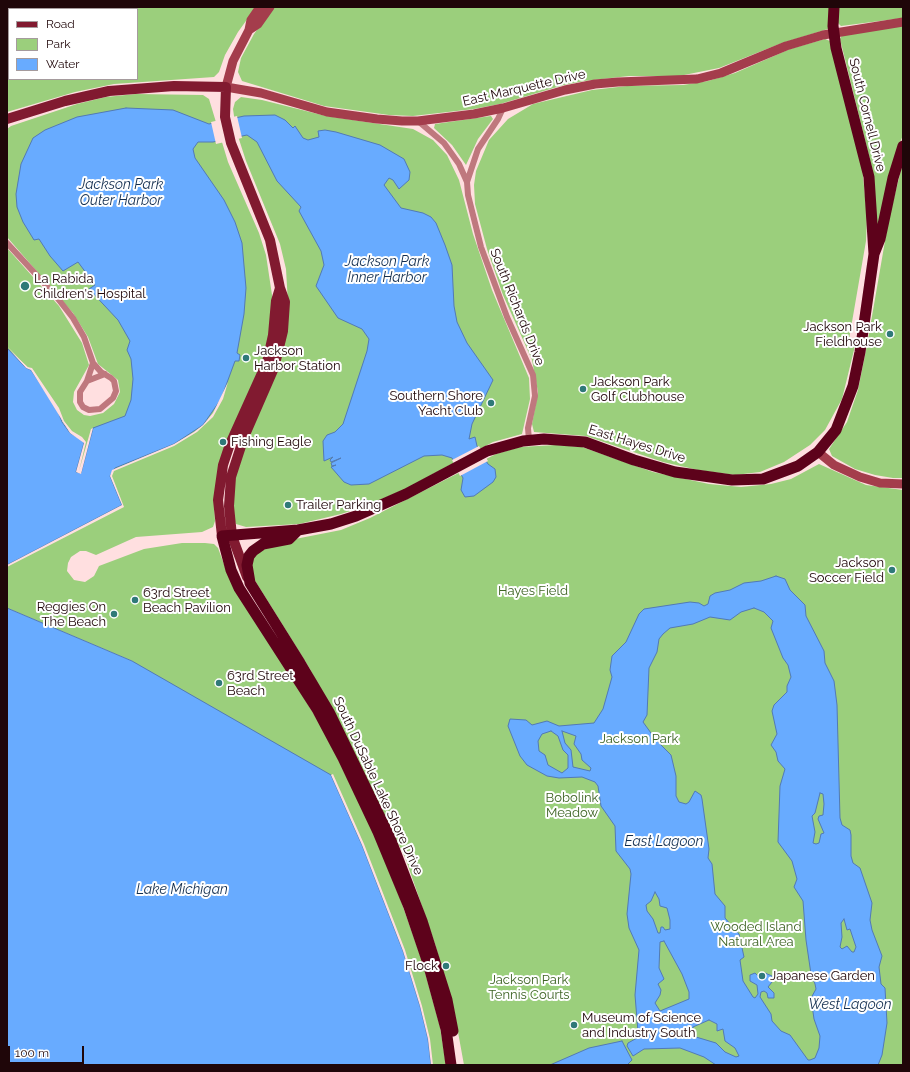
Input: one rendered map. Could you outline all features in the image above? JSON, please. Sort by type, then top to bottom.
[{"type":"highway","name":"South Cornell Drive","points":[[818,452],[836,430],[852,386],[860,352],[874,254],[869,177],[836,48],[834,32],[834,7]]},
{"type":"highway","name":"South Cornell Drive","points":[[874,254],[880,239],[893,178],[903,146]]},
{"type":"highway","name":"East Hayes Drive","points":[[227,536],[298,530],[331,524],[356,516],[406,494],[487,451],[509,443],[528,440],[568,440],[585,442],[634,460],[675,472],[738,481],[763,479],[778,475],[798,466],[818,452]]},
{"type":"highway","points":[[250,583],[247,565],[249,556],[253,551],[263,544],[289,539],[298,530]]},
{"type":"highway","name":"South DuSable Lake Shore Drive","points":[[227,536],[231,570],[239,588],[317,709],[343,758],[378,832],[409,907],[428,963],[446,1029],[451,1065]]},
{"type":"highway","name":"South DuSable Lake Shore Drive","points":[[250,583],[329,712],[390,838],[411,890],[436,963],[451,1020],[459,1065]]},
{"type":"main road","name":"East Marquette Drive","points":[[7,119],[65,101],[109,90],[174,86],[226,87]]},
{"type":"main road","points":[[226,87],[225,117],[231,143],[270,240],[280,288],[276,301],[273,336],[267,362],[230,444],[223,465],[218,500],[227,536]]},
{"type":"main road","name":"South DuSable Lake Shore Drive","points":[[227,536],[250,583]]},
{"type":"street","points":[[226,87],[233,61],[249,30],[251,20],[260,7]]},
{"type":"street","points":[[249,30],[258,24],[270,7]]},
{"type":"street","name":"East Marquette Drive","points":[[226,87],[251,91],[341,114],[377,120],[418,121],[460,116],[503,108],[581,86],[618,82],[686,80],[709,76],[733,68],[786,46],[834,32],[903,22]]},
{"type":"street","name":"South Richards Drive","points":[[467,182],[478,149],[498,120],[503,108]]},
{"type":"street","name":"South Richards Drive","points":[[418,121],[449,150],[467,182],[472,215],[484,254],[507,317],[533,375],[535,396],[528,428],[528,440]]},
{"type":"street","points":[[7,243],[50,289],[73,318],[84,337],[93,363],[114,381],[116,390],[110,402],[100,409],[89,410],[82,406],[80,392],[87,381],[93,363]]},
{"type":"street","points":[[87,381],[105,374]]},
{"type":"street","points":[[818,452],[834,465],[860,477],[880,482],[903,484]]},
{"type":"green space","points":[[7,7],[256,7],[238,32],[225,55],[219,72],[214,77],[114,84],[75,92],[7,112]]},
{"type":"green space","points":[[273,7],[830,7],[828,29],[782,43],[719,68],[679,76],[629,76],[584,81],[564,85],[500,104],[474,109],[413,116],[389,115],[324,106],[242,81],[238,72],[241,58],[254,34]]},
{"type":"green space","points":[[838,7],[903,7],[903,18],[841,26],[838,23]]},
{"type":"green space","points":[[903,26],[903,135],[897,150],[876,238],[873,172],[840,39],[842,35]]},
{"type":"green space","points":[[825,39],[830,41],[862,166],[867,216],[866,241],[848,345],[855,346],[842,399],[825,430],[810,445],[784,462],[760,472],[735,475],[698,470],[663,462],[586,436],[534,432],[532,424],[538,392],[532,360],[503,295],[487,249],[475,204],[474,185],[476,171],[489,140],[508,119],[533,104],[592,90],[627,86],[683,85],[708,81],[735,73],[790,49]]},
{"type":"green space","points":[[136,94],[203,95],[209,99],[228,162],[259,233],[266,255],[272,295],[273,314],[270,339],[214,504],[215,521],[213,527],[202,532],[136,537],[96,555],[86,551],[80,551],[71,557],[68,563],[67,571],[74,580],[85,582],[94,576],[99,566],[144,549],[182,543],[214,544],[218,548],[225,567],[324,731],[372,829],[401,901],[421,958],[440,1027],[446,1065],[431,1065],[428,1039],[420,1006],[403,951],[132,661],[7,608],[7,565],[66,535],[76,472],[70,433],[31,370],[7,348],[7,248],[59,306],[82,343],[89,365],[74,392],[73,402],[77,410],[84,415],[90,416],[103,413],[114,404],[120,392],[118,380],[98,364],[88,337],[73,313],[7,237],[7,129],[11,126],[77,104],[106,97]]},
{"type":"green space","points":[[241,97],[262,100],[326,116],[413,129],[433,140],[447,155],[459,180],[473,234],[492,290],[529,378],[530,399],[522,434],[493,442],[403,490],[363,507],[341,514],[299,524],[246,527],[236,524],[233,516],[234,480],[288,304],[286,269],[280,244],[246,161],[236,130],[233,109],[235,102]]},
{"type":"green space","points":[[491,116],[493,119],[478,139],[466,165],[452,145],[434,128],[435,124]]},
{"type":"green space","points":[[903,162],[903,478],[893,478],[875,475],[855,469],[832,456],[829,449],[847,422],[858,390],[889,218]]},
{"type":"green space","name":"Jackson Park","points":[[556,445],[582,447],[653,472],[709,484],[741,487],[771,484],[791,479],[819,464],[866,485],[903,490],[903,1065],[464,1065],[454,1010],[435,944],[405,857],[310,669],[254,579],[250,559],[254,553],[290,540],[341,530],[370,518],[496,454],[520,447]]},
{"type":"water","points":[[126,108],[173,110],[209,124],[244,116],[275,115],[285,120],[293,128],[295,126],[303,138],[308,140],[319,137],[318,131],[325,130],[336,132],[380,145],[404,159],[410,172],[409,180],[399,189],[393,180],[389,178],[384,185],[401,208],[423,213],[431,217],[436,223],[452,265],[454,306],[457,322],[467,343],[493,380],[472,424],[469,439],[475,437],[477,446],[488,464],[495,469],[496,477],[493,482],[474,496],[465,497],[461,490],[463,478],[452,458],[442,455],[424,456],[369,484],[351,485],[344,482],[331,467],[336,465],[332,466],[331,463],[341,458],[331,462],[330,460],[333,457],[324,461],[323,441],[327,435],[335,432],[343,424],[367,351],[369,339],[362,329],[338,318],[316,286],[324,265],[321,251],[299,211],[301,207],[277,181],[257,142],[247,135],[213,142],[198,142],[193,149],[195,158],[224,200],[235,222],[242,243],[246,288],[244,314],[237,353],[240,355],[239,361],[235,361],[221,399],[203,425],[174,444],[115,468],[110,476],[122,505],[7,565],[7,348],[26,368],[31,370],[57,409],[62,422],[70,433],[81,439],[84,443],[76,472],[81,473],[93,428],[125,416],[131,400],[133,379],[131,359],[127,350],[130,341],[118,320],[89,289],[95,285],[78,262],[63,271],[50,256],[39,239],[34,240],[23,222],[17,207],[16,194],[21,164],[33,138],[45,130],[77,117]]},
{"type":"water","points":[[776,576],[785,579],[790,590],[805,605],[806,616],[824,651],[825,663],[834,681],[837,705],[840,818],[842,825],[850,830],[851,856],[853,863],[860,868],[872,903],[870,920],[872,930],[882,956],[879,967],[881,984],[885,988],[887,1023],[882,1055],[878,1065],[716,1065],[704,1057],[680,1048],[644,1049],[633,1056],[627,1046],[628,1043],[637,1038],[638,1032],[635,995],[639,950],[629,928],[627,914],[631,874],[630,869],[616,851],[615,826],[601,806],[598,786],[595,782],[582,777],[559,778],[547,776],[527,765],[520,756],[508,726],[510,719],[526,720],[532,725],[547,721],[559,726],[594,723],[603,709],[612,677],[610,670],[612,656],[626,642],[639,614],[644,609],[690,602],[699,603],[704,606],[708,604],[710,596],[715,593],[730,590],[744,583],[761,581]],"holes":[[[754,608],[764,612],[773,621],[771,628],[783,658],[788,665],[791,677],[787,686],[787,692],[774,705],[772,711],[777,734],[771,745],[776,752],[778,761],[785,769],[780,786],[778,842],[792,861],[797,879],[794,887],[803,901],[806,940],[811,974],[816,989],[811,998],[814,1019],[820,1036],[819,1048],[815,1058],[810,1060],[808,1060],[790,1035],[781,1031],[772,1021],[771,1014],[760,997],[761,992],[764,991],[767,993],[768,998],[774,998],[774,993],[768,987],[772,982],[772,976],[765,973],[761,979],[755,973],[750,975],[750,981],[757,985],[758,994],[755,998],[743,981],[740,960],[744,957],[739,934],[725,918],[725,906],[715,894],[712,864],[708,858],[709,849],[701,795],[695,791],[689,802],[686,804],[679,802],[676,796],[676,776],[671,755],[656,740],[643,722],[647,715],[649,668],[657,652],[659,639],[663,634],[670,628],[693,624],[710,617],[730,620],[741,612]],[[551,731],[558,736],[563,750],[568,755],[568,768],[562,773],[548,765],[545,755],[539,751],[538,741],[542,734]],[[562,731],[576,736],[574,744],[581,754],[582,760],[591,768],[590,771],[573,767],[571,750],[565,743]],[[820,793],[823,794],[823,815],[819,816],[818,819],[824,833],[821,834],[819,843],[816,844],[813,843],[815,832],[812,816],[815,813]],[[655,892],[659,899],[660,906],[667,908],[670,920],[670,929],[665,930],[661,927],[660,933],[658,933],[653,919],[647,911],[646,905],[651,901]],[[844,919],[847,930],[850,929],[856,947],[854,952],[852,952],[847,946],[842,949],[840,947],[842,937],[841,923]],[[664,941],[682,974],[689,992],[689,999],[660,1011],[655,1003],[661,990],[658,984],[664,979],[659,968],[660,942]],[[709,1020],[717,1024],[717,1031],[723,1029],[725,1041],[735,1048],[739,1056],[736,1057],[725,1052],[716,1043],[696,1037],[692,1034],[693,1027]]]},
{"type":"water","name":"Lake Michigan","points":[[7,608],[132,661],[331,775],[362,845],[403,951],[420,1006],[428,1039],[431,1065],[7,1065]]},
{"type":"water","points":[[622,1041],[632,1060],[627,1065],[550,1065],[589,1048]]},
{"type":"pier","points":[[237,116],[242,138],[216,144],[211,122]]},
{"type":"pier","points":[[7,346],[27,367],[32,368],[59,408],[64,421],[72,431],[82,437],[86,442],[79,471],[91,429],[93,428],[81,474],[76,472],[84,443],[70,433],[31,370],[26,368]]},
{"type":"pier","points":[[228,382],[223,399],[213,417],[197,432],[174,446],[114,471],[112,476],[124,507],[7,567],[7,565],[122,505],[110,476],[112,470],[174,444],[194,432],[203,425],[213,413]]},
{"type":"pier","points":[[479,446],[488,461],[460,476],[452,460]]},
{"type":"pier","points":[[333,774],[364,844],[405,950],[422,1006],[430,1039],[433,1065],[431,1065],[428,1039],[420,1006],[403,951],[362,845],[331,775]]},
{"type":"place","name":"La Rabida Children's Hospital","points":[[25,286]]},
{"type":"place","name":"Jackson Park Fieldhouse","points":[[890,334]]},
{"type":"place","name":"Jackson Harbor Station","points":[[246,358]]},
{"type":"place","name":"Jackson Park Golf Clubhouse","points":[[583,389]]},
{"type":"place","name":"Southern Shore Yacht Club","points":[[491,403]]},
{"type":"place","name":"Fishing Eagle","points":[[223,442]]},
{"type":"place","name":"Trailer Parking","points":[[288,505]]},
{"type":"place","name":"Jackson Soccer Field","points":[[892,570]]},
{"type":"place","name":"63rd Street Beach Pavilion","points":[[135,600]]},
{"type":"place","name":"Reggies On The Beach","points":[[114,614]]},
{"type":"place","name":"63rd Street Beach","points":[[219,683]]},
{"type":"place","name":"Flock","points":[[446,966]]},
{"type":"place","name":"Japanese Garden","points":[[762,976]]},
{"type":"place","name":"Museum of Science and Industry South","points":[[574,1025]]},
{"type":"water label","name":"Jackson Park Outer Harbor","points":[[121,194]]},
{"type":"water label","name":"Jackson Park Inner Harbor","points":[[387,270]]},
{"type":"water label","name":"East Lagoon","points":[[664,842]]},
{"type":"water label","name":"West Lagoon","points":[[850,1005]]},
{"type":"park label","name":"Hayes Field","points":[[533,591]]},
{"type":"park label","name":"Bobolink Meadow","points":[[572,806]]},
{"type":"park label","name":"Wooded Island Natural Area","points":[[756,934]]},
{"type":"park label","name":"Jackson Park Tennis Courts","points":[[529,988]]}]
